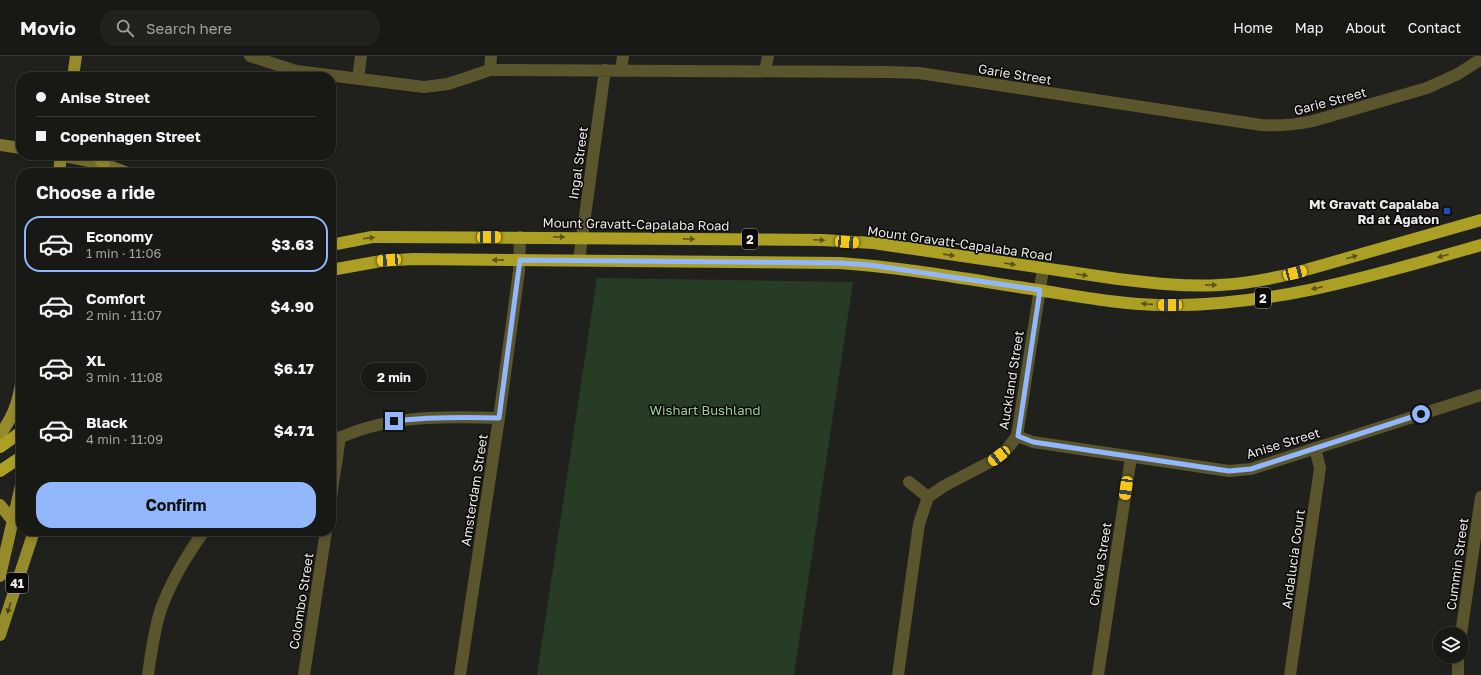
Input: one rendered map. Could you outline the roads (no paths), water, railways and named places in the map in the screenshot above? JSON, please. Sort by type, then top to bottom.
[{"type":"highway","name":"Mount Gravatt-Capalaba Road","points":[[336,244],[372,237],[807,240],[873,243],[1095,277],[1151,283],[1218,285],[1244,283],[1295,273],[1481,220]]},
{"type":"highway","name":"2","points":[[336,269],[362,263],[397,260],[579,260],[840,263],[870,265],[1094,298],[1157,305],[1219,304],[1284,295],[1324,286],[1481,245]]},
{"type":"highway","points":[[0,446],[16,435]]},
{"type":"highway","points":[[0,471],[16,460]]},
{"type":"main road","points":[[74,72],[76,56]]},
{"type":"main road","points":[[0,145],[16,147]]},
{"type":"main road","points":[[100,160],[117,168]]},
{"type":"main road","points":[[0,435],[16,408]]},
{"type":"main road","points":[[0,506],[13,521]]},
{"type":"main road","name":"41","points":[[0,576],[16,508]]},
{"type":"main road","name":"41","points":[[0,635],[32,536]]},
{"type":"street","name":"Garie Street","points":[[250,56],[296,71],[304,72]]},
{"type":"street","points":[[358,79],[361,56]]},
{"type":"street","points":[[490,70],[491,56]]},
{"type":"street","points":[[621,70],[622,56]]},
{"type":"street","points":[[766,71],[768,56]]},
{"type":"street","name":"Garie Street","points":[[336,76],[424,87],[448,84],[490,70],[919,73],[1261,125],[1280,126],[1295,125],[1313,121],[1428,88],[1458,74],[1481,60]]},
{"type":"street","name":"Ingal Street","points":[[579,260],[605,70]]},
{"type":"street","name":"Amsterdam Street","points":[[460,675],[499,418],[520,260],[520,237]]},
{"type":"street","name":"Auckland Street","points":[[928,497],[944,486],[990,462],[1007,449],[1018,436],[1043,269]]},
{"type":"street","name":"Anise Street","points":[[1018,436],[1033,442],[1229,471],[1251,469],[1481,394]]},
{"type":"street","points":[[336,440],[394,421],[451,416],[499,418]]},
{"type":"street","name":"Andalucia Court","points":[[1290,675],[1320,468],[1315,448]]},
{"type":"street","name":"Chelva Street","points":[[1098,675],[1131,457]]},
{"type":"street","points":[[898,675],[919,524],[928,497],[909,482]]},
{"type":"street","name":"Cummin Street","points":[[1462,627],[1481,497]]},
{"type":"street","points":[[148,675],[161,609],[174,578],[200,536]]},
{"type":"street","name":"Colombo Street","points":[[304,675],[325,536]]},
{"type":"street","points":[[1458,663],[1458,675]]},
{"type":"place","name":"Mt Gravatt Capalaba Rd at Agaton","points":[[1447,211]]},
{"type":"park label","name":"Wishart Bushland","points":[[705,410]]}]
